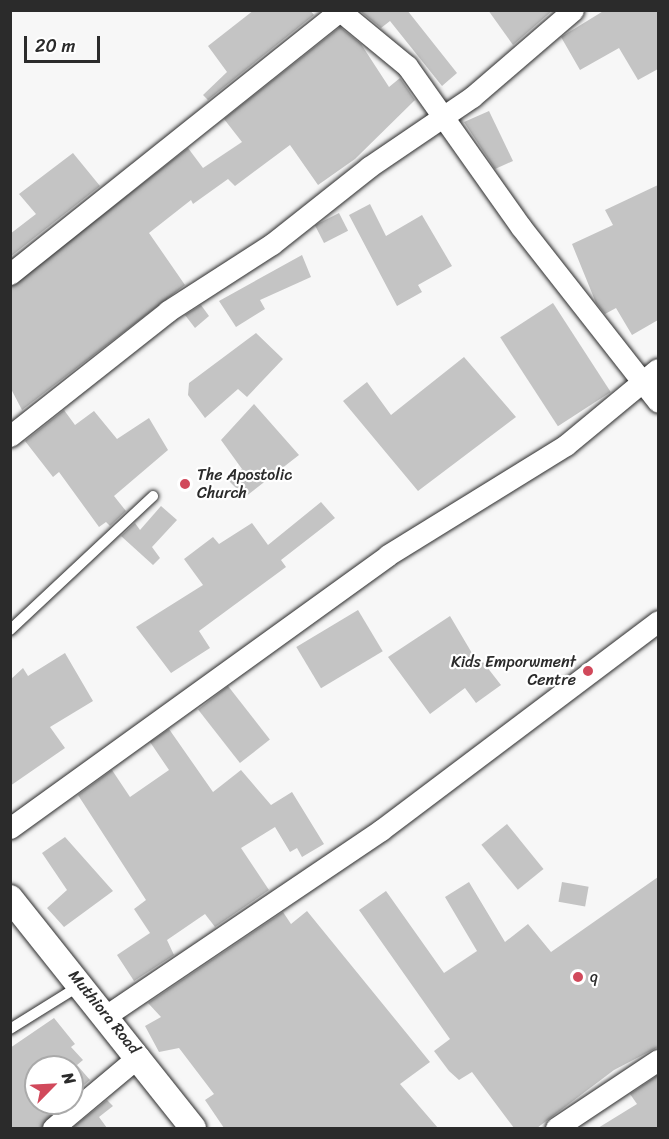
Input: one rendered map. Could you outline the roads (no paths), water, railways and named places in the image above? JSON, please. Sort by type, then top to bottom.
[{"type":"street","points":[[10,436],[168,311],[272,244],[446,115],[573,10]]},
{"type":"street","points":[[10,274],[339,11],[406,66],[446,115],[521,227],[652,377],[658,402]]},
{"type":"street","points":[[10,828],[388,555],[566,445],[652,377]]},
{"type":"street","points":[[107,1015],[381,830],[658,621]]},
{"type":"street","name":"Muthiora Road","points":[[10,898],[107,1015],[193,1128]]},
{"type":"street","points":[[53,1128],[139,1056]]},
{"type":"street","points":[[556,1128],[658,1060]]},
{"type":"lane","points":[[10,630],[153,496]]},
{"type":"lane","points":[[10,1029],[82,984]]},
{"type":"place","name":"The Apostolic Church","points":[[185,484]]},
{"type":"place","name":"Kids Emporwment Centre","points":[[588,671]]},
{"type":"place","name":"q","points":[[578,977]]}]
